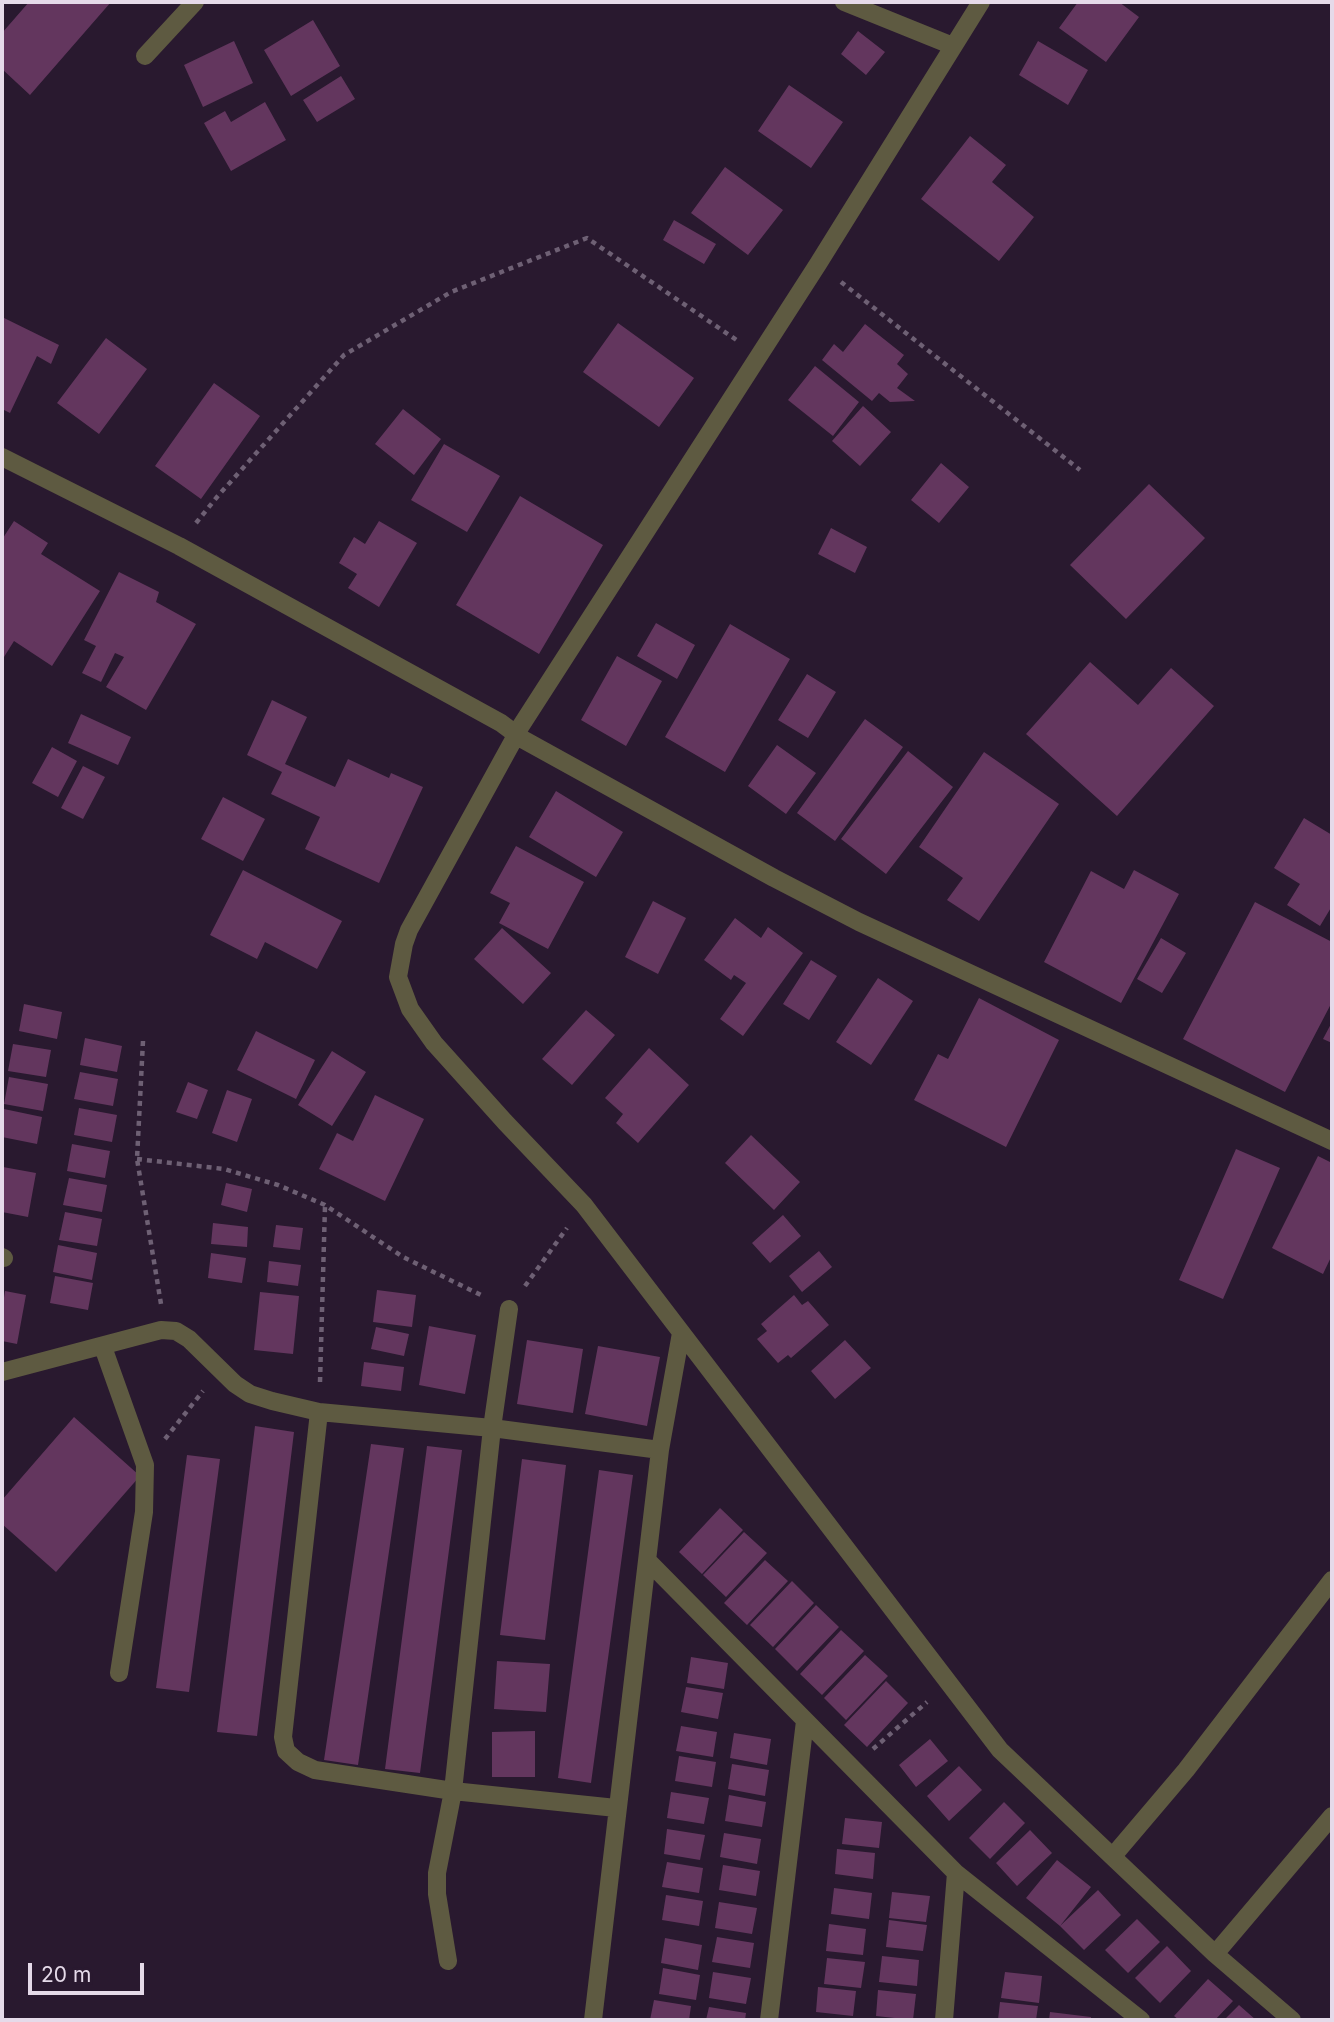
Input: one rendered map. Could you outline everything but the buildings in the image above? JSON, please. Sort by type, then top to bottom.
[{"type":"street","points":[[145,57],[195,2]]},
{"type":"street","points":[[844,2],[953,46]]},
{"type":"street","points":[[981,2],[818,264],[515,735],[409,930],[400,959],[398,977],[410,1009],[434,1043],[584,1205],[1000,1750],[1216,1954],[1292,2020]]},
{"type":"street","points":[[2,457],[179,546],[501,723],[515,735],[859,922],[1332,1141]]},
{"type":"street","points":[[448,1961],[440,1924],[437,1884],[453,1791],[492,1428],[509,1309]]},
{"type":"street","points":[[2,1372],[161,1330],[182,1333],[219,1370],[250,1394],[272,1401],[319,1412],[492,1428],[660,1450]]},
{"type":"street","points":[[593,2020],[660,1450],[681,1333]]},
{"type":"street","points":[[103,1347],[145,1465],[144,1512],[119,1673]]},
{"type":"street","points":[[319,1412],[283,1737],[286,1751],[298,1762],[315,1770],[453,1791],[616,1808]]},
{"type":"street","points":[[648,1561],[956,1873],[1124,2013],[1140,2020]]},
{"type":"street","points":[[1113,1856],[1186,1770],[1332,1580]]},
{"type":"street","points":[[769,2020],[804,1721]]},
{"type":"street","points":[[1216,1954],[1332,1816]]},
{"type":"street","points":[[944,2020],[956,1873]]},
{"type":"path","points":[[179,546],[217,497],[344,355],[451,292],[587,238],[759,355]]},
{"type":"path","points":[[818,264],[1080,470]]},
{"type":"path","points":[[144,1041],[137,1159],[153,1264],[161,1296],[161,1330]]},
{"type":"path","points":[[137,1159],[224,1169],[278,1185],[325,1205],[403,1257],[509,1309],[584,1205]]},
{"type":"path","points":[[319,1412],[325,1205]]},
{"type":"path","points":[[145,1465],[219,1370]]},
{"type":"path","points":[[851,1768],[948,1683]]}]
